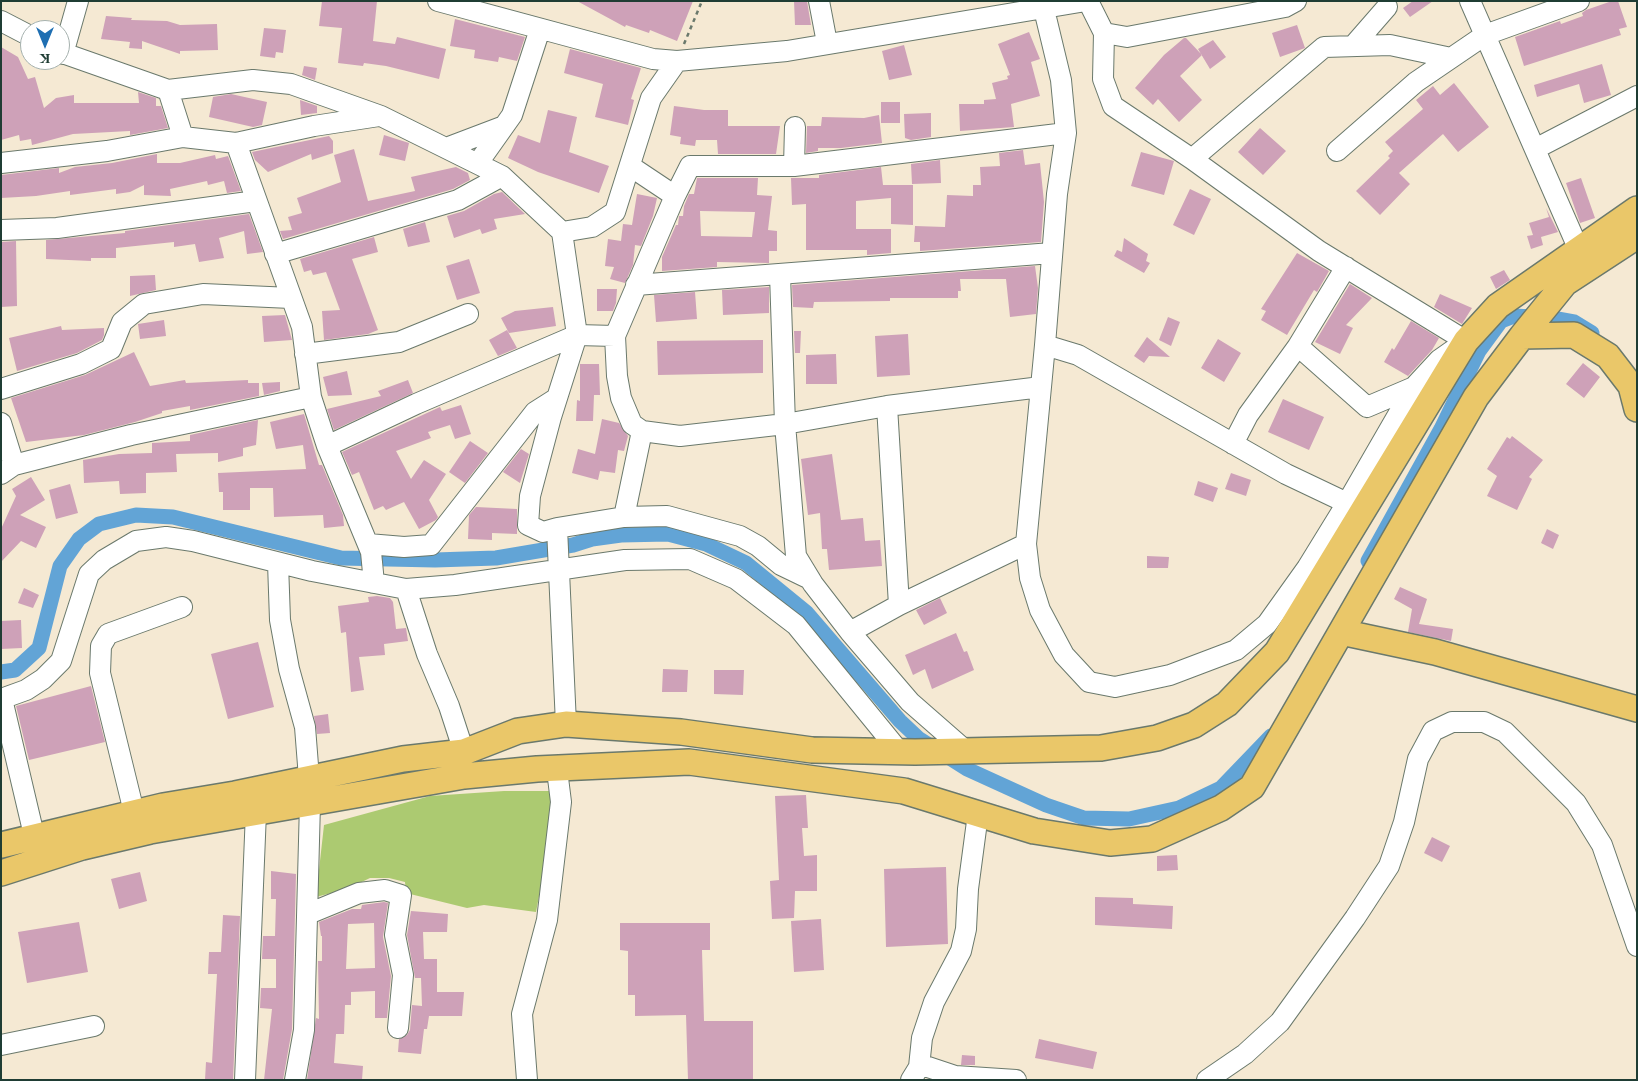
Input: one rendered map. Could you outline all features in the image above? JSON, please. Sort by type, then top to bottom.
[{"type":"main road","points":[[1,845],[134,812],[403,760],[464,752],[518,731],[566,724],[681,732],[812,750],[928,752],[1101,748],[1157,738],[1194,725],[1226,704],[1277,652],[1466,341],[1498,306],[1637,209]]},
{"type":"main road","points":[[1,873],[82,847],[150,831],[464,776],[689,762],[904,791],[1034,831],[1110,842],[1152,839],[1221,808],[1252,787],[1476,398],[1565,283],[1637,236]]},
{"type":"main road","points":[[1534,321],[1574,335],[1608,356],[1631,386],[1637,409]]},
{"type":"main road","points":[[1341,632],[1435,652],[1637,709]]},
{"type":"main road","points":[[607,727],[613,766]]},
{"type":"street","points":[[70,27],[78,1]]},
{"type":"street","points":[[438,1],[508,10],[540,29],[653,59],[677,61],[787,51],[1043,5],[1087,1],[1104,33],[1103,79],[1113,106],[1319,251],[1466,341],[1439,360],[1414,386],[1347,503],[1307,568],[1267,624],[1240,646],[1170,675],[1115,687],[1089,682],[1064,655],[1040,610],[1030,578],[1026,544],[1042,387],[1057,194],[1066,133],[1061,80],[1043,5]]},
{"type":"street","points":[[819,1],[827,43]]},
{"type":"street","points":[[1104,33],[1126,37],[1285,7],[1296,1]]},
{"type":"street","points":[[1470,1],[1579,250]]},
{"type":"street","points":[[1337,151],[1416,82],[1485,35],[1579,1]]},
{"type":"street","points":[[1353,46],[1387,7]]},
{"type":"street","points":[[1,21],[20,31]]},
{"type":"street","points":[[478,163],[512,115],[540,29]]},
{"type":"street","points":[[1192,160],[1324,47],[1390,46],[1451,58]]},
{"type":"street","points":[[70,56],[168,90],[253,80],[291,84],[381,116],[502,176],[562,232],[577,335],[557,398],[530,496],[528,525],[543,532],[557,546],[625,560],[690,560],[736,579],[796,625],[898,750]]},
{"type":"street","points":[[562,232],[592,228],[615,212],[651,98],[677,61]]},
{"type":"street","points":[[168,90],[183,137]]},
{"type":"street","points":[[1535,148],[1637,96]]},
{"type":"street","points":[[1,163],[107,151],[183,137],[236,143],[314,126],[381,116]]},
{"type":"street","points":[[446,148],[504,126]]},
{"type":"street","points":[[794,166],[795,127]]},
{"type":"street","points":[[1042,387],[887,406],[785,424],[680,436],[642,431],[632,424],[621,398],[616,376],[615,336],[675,196],[690,166],[794,166],[1066,133]]},
{"type":"street","points":[[236,143],[302,327],[311,396],[327,446],[371,562],[406,589],[427,654],[449,706],[464,752]]},
{"type":"street","points":[[630,166],[675,196]]},
{"type":"street","points":[[275,254],[458,200],[502,176]]},
{"type":"street","points":[[1,230],[57,228],[256,201]]},
{"type":"street","points":[[636,285],[1052,252]]},
{"type":"street","points":[[1233,444],[1248,415],[1298,346],[1346,267]]},
{"type":"street","points":[[780,274],[785,424],[796,556],[810,580],[850,632],[910,702],[962,750]]},
{"type":"street","points":[[1,389],[81,364],[112,350],[122,322],[144,304],[203,294],[291,298]]},
{"type":"street","points":[[305,354],[399,342],[468,314]]},
{"type":"street","points":[[327,446],[416,404],[577,335],[615,336]]},
{"type":"street","points":[[1045,345],[1078,355],[1286,474],[1347,503]]},
{"type":"street","points":[[1298,346],[1367,407],[1414,386]]},
{"type":"street","points":[[1,423],[8,470],[131,435],[311,396]]},
{"type":"street","points":[[34,836],[2,699],[26,690],[43,679],[61,661],[89,574],[104,560],[136,541],[166,537],[194,541],[278,563],[371,562],[404,547],[431,545],[535,412],[557,398]]},
{"type":"street","points":[[887,406],[899,605]]},
{"type":"street","points":[[624,517],[642,431]]},
{"type":"street","points":[[406,589],[456,585],[557,546],[624,517],[667,516],[740,536],[758,546],[781,565],[810,580]]},
{"type":"street","points":[[850,632],[899,605],[1026,544]]},
{"type":"street","points":[[557,546],[566,724]]},
{"type":"street","points":[[278,563],[280,620],[289,669],[305,727],[309,778]]},
{"type":"street","points":[[134,812],[100,674],[101,646],[108,634],[182,607]]},
{"type":"street","points":[[1207,1080],[1245,1054],[1280,1022],[1355,918],[1389,866],[1404,822],[1418,759],[1433,731],[1452,722],[1484,722],[1505,732],[1576,803],[1602,845],[1637,946]]},
{"type":"street","points":[[527,1080],[522,1014],[547,920],[561,802],[557,770]]},
{"type":"street","points":[[295,1080],[304,1030],[310,803]]},
{"type":"street","points":[[245,1080],[256,812]]},
{"type":"street","points":[[915,1073],[922,1038],[934,1002],[961,951],[966,929],[968,889],[978,814]]},
{"type":"street","points":[[308,914],[359,893],[385,890],[401,895],[395,935],[403,975],[398,1028]]},
{"type":"street","points":[[1,1045],[94,1026]]},
{"type":"street","points":[[915,1073],[928,1067],[955,1076],[1016,1080]]},
{"type":"path","points":[[677,61],[702,1]]},
{"type":"green space","points":[[504,791],[553,791],[552,828],[536,912],[484,905],[467,908],[406,893],[405,882],[389,878],[370,878],[347,889],[316,897],[324,825],[430,796]]},
{"type":"building","points":[[322,1],[377,1],[373,41],[395,44],[397,37],[446,49],[439,79],[386,66],[364,63],[363,66],[338,63],[342,28],[319,26]]},
{"type":"building","points":[[577,1],[693,1],[677,41],[650,30],[649,33],[626,25],[625,27]]},
{"type":"building","points":[[794,1],[807,1],[811,25],[795,25]]},
{"type":"building","points":[[1413,1],[1433,1],[1410,17],[1403,8]]},
{"type":"building","points":[[1612,1],[1618,1],[1627,27],[1619,29],[1621,35],[1524,66],[1515,37],[1560,21],[1561,24],[1583,16],[1582,13],[1586,10]]},
{"type":"building","points":[[106,16],[132,18],[131,20],[167,21],[180,25],[217,24],[218,50],[180,51],[180,54],[142,41],[142,49],[129,48],[130,42],[101,39]]},
{"type":"building","points":[[455,19],[525,37],[517,61],[499,57],[498,62],[474,58],[475,50],[450,46]]},
{"type":"building","points":[[1297,25],[1305,48],[1280,57],[1272,33]]},
{"type":"building","points":[[264,28],[286,30],[283,53],[276,52],[275,58],[260,56]]},
{"type":"building","points":[[1029,32],[1040,59],[1031,62],[1040,96],[1011,104],[1014,127],[960,131],[959,104],[984,104],[984,100],[996,99],[992,83],[1008,79],[1007,76],[1010,75],[998,44]]},
{"type":"building","points":[[1184,38],[1202,55],[1180,76],[1202,100],[1179,122],[1158,99],[1153,105],[1135,88],[1164,55]]},
{"type":"building","points":[[1213,40],[1226,57],[1210,69],[1198,49]]},
{"type":"building","points":[[904,45],[912,75],[889,80],[882,51]]},
{"type":"building","points":[[1,47],[18,57],[20,70],[24,70],[28,79],[35,77],[44,108],[56,98],[74,95],[74,103],[139,103],[138,92],[156,98],[156,106],[161,106],[168,128],[130,135],[130,131],[73,134],[32,145],[31,139],[20,141],[19,135],[1,140]]},
{"type":"building","points":[[570,49],[641,68],[631,99],[634,100],[628,125],[595,117],[603,84],[564,73]]},
{"type":"building","points":[[1602,64],[1611,95],[1584,103],[1579,84],[1537,97],[1534,85]]},
{"type":"building","points":[[304,66],[317,68],[315,80],[302,75]]},
{"type":"building","points":[[1454,83],[1489,127],[1458,152],[1443,134],[1399,173],[1410,184],[1380,215],[1356,191],[1390,158],[1388,156],[1393,151],[1385,142],[1423,109],[1416,100],[1433,86],[1440,95]]},
{"type":"building","points":[[231,94],[267,102],[262,125],[253,127],[209,117],[213,97]]},
{"type":"building","points":[[300,100],[317,106],[317,113],[301,115]]},
{"type":"building","points":[[881,102],[900,102],[900,123],[881,123]]},
{"type":"building","points":[[674,106],[704,110],[728,110],[728,126],[780,126],[776,154],[718,154],[717,140],[696,140],[695,146],[680,144],[681,137],[670,135]]},
{"type":"building","points":[[548,110],[577,117],[569,152],[609,166],[599,193],[538,172],[508,158],[518,135],[540,143]]},
{"type":"building","points":[[931,113],[931,137],[911,140],[905,138],[904,114]]},
{"type":"building","points":[[879,115],[882,143],[841,148],[818,148],[818,151],[806,153],[807,126],[821,126],[822,117],[864,118]]},
{"type":"building","points":[[1260,128],[1286,151],[1263,175],[1238,152]]},
{"type":"building","points":[[384,135],[409,143],[405,161],[379,155]]},
{"type":"building","points":[[329,136],[333,141],[333,153],[312,160],[311,154],[268,172],[255,160],[252,152]]},
{"type":"building","points":[[354,149],[368,201],[415,191],[411,177],[456,167],[468,173],[470,180],[453,189],[283,239],[280,231],[292,230],[288,217],[302,213],[297,198],[341,182],[334,155]]},
{"type":"building","points":[[1023,150],[1025,165],[1040,163],[1044,202],[1041,242],[920,251],[920,242],[914,242],[915,226],[945,227],[947,195],[973,196],[973,185],[981,185],[980,167],[1000,166],[999,153]]},
{"type":"building","points":[[1141,152],[1174,161],[1164,195],[1131,186]]},
{"type":"building","points":[[157,154],[157,163],[180,163],[215,155],[216,159],[228,156],[241,191],[227,193],[224,181],[208,185],[207,181],[170,189],[171,196],[144,195],[144,185],[130,192],[116,194],[116,189],[70,195],[70,191],[36,196],[1,198],[1,175],[59,168],[59,173],[75,167],[112,163]]},
{"type":"building","points":[[940,160],[941,183],[912,184],[911,164]]},
{"type":"building","points":[[881,167],[883,185],[913,185],[913,225],[891,224],[891,198],[856,201],[856,229],[891,229],[891,253],[867,255],[867,250],[806,250],[806,204],[792,205],[791,178],[819,178],[819,175]]},
{"type":"building","points":[[697,178],[758,178],[757,195],[772,196],[768,230],[777,231],[777,251],[769,251],[769,263],[717,262],[717,267],[662,271],[662,257],[676,225],[678,225],[679,216],[683,216],[684,206],[689,194],[694,194]],"holes":[[[700,211],[755,212],[752,237],[701,236]]]},
{"type":"building","points":[[1581,178],[1595,218],[1580,223],[1566,183]]},
{"type":"building","points":[[1190,189],[1211,199],[1194,235],[1173,225]]},
{"type":"building","points":[[502,192],[525,214],[494,219],[497,229],[482,234],[480,229],[454,238],[447,216],[464,211],[494,194]]},
{"type":"building","points":[[637,194],[657,198],[653,216],[641,246],[635,245],[633,265],[625,283],[610,279],[614,267],[605,266],[608,239],[621,241],[623,224],[632,225]]},
{"type":"building","points":[[1546,208],[1558,232],[1541,237],[1543,245],[1531,249],[1527,236],[1533,235],[1529,223],[1549,217]]},
{"type":"building","points":[[249,214],[263,252],[247,254],[244,231],[219,238],[224,258],[199,262],[195,244],[174,247],[174,242],[116,248],[116,258],[91,258],[91,261],[46,259],[46,240],[125,233],[125,231]]},
{"type":"building","points":[[425,222],[430,242],[408,247],[403,229]]},
{"type":"building","points":[[374,237],[378,252],[352,259],[378,330],[368,334],[324,340],[322,311],[340,310],[326,272],[313,275],[311,270],[304,272],[300,259]]},
{"type":"building","points":[[1124,238],[1148,254],[1146,261],[1150,263],[1144,273],[1114,256],[1117,250],[1122,252]]},
{"type":"building","points":[[16,241],[17,306],[1,307],[1,242]]},
{"type":"building","points":[[1297,253],[1329,271],[1317,292],[1314,290],[1287,335],[1261,320],[1266,311],[1261,309]]},
{"type":"building","points":[[469,259],[480,293],[457,300],[446,266]]},
{"type":"building","points":[[1035,266],[1038,288],[1036,314],[1010,317],[1006,279],[960,279],[961,291],[958,291],[958,298],[890,298],[890,301],[814,302],[813,308],[793,307],[792,285]]},
{"type":"building","points":[[1504,270],[1510,280],[1496,289],[1490,277]]},
{"type":"building","points":[[155,275],[156,290],[130,296],[130,276]]},
{"type":"building","points":[[1350,284],[1372,298],[1346,325],[1353,328],[1340,354],[1315,342]]},
{"type":"building","points":[[769,287],[769,313],[723,315],[722,290]]},
{"type":"building","points":[[597,289],[617,289],[616,303],[613,311],[597,311]]},
{"type":"building","points":[[695,292],[697,319],[656,322],[654,295]]},
{"type":"building","points":[[1440,294],[1472,308],[1462,324],[1434,307]]},
{"type":"building","points":[[553,307],[556,326],[509,333],[501,318],[515,311]]},
{"type":"building","points":[[285,315],[292,340],[264,342],[262,316]]},
{"type":"building","points":[[1168,317],[1180,322],[1171,346],[1159,340]]},
{"type":"building","points":[[164,320],[166,336],[140,339],[138,324]]},
{"type":"building","points":[[1411,321],[1439,338],[1432,350],[1408,376],[1384,362],[1392,348],[1394,350]]},
{"type":"building","points":[[61,326],[62,330],[104,328],[104,335],[102,340],[77,353],[17,371],[9,338]]},
{"type":"building","points":[[507,330],[517,348],[498,356],[489,340]]},
{"type":"building","points":[[794,331],[801,331],[800,353],[795,353]]},
{"type":"building","points":[[908,334],[910,375],[877,377],[875,336]]},
{"type":"building","points":[[1147,337],[1170,357],[1149,356],[1144,363],[1134,356]]},
{"type":"building","points":[[1218,339],[1241,353],[1224,382],[1201,368]]},
{"type":"building","points":[[763,340],[763,373],[658,375],[657,341]]},
{"type":"building","points":[[134,352],[150,386],[185,380],[186,383],[248,380],[248,383],[259,383],[259,396],[190,410],[190,406],[162,411],[162,413],[135,422],[84,435],[26,442],[11,398],[85,375]]},
{"type":"building","points":[[836,354],[837,384],[806,384],[806,355]]},
{"type":"building","points":[[1583,363],[1600,377],[1584,398],[1566,384]]},
{"type":"building","points":[[580,364],[599,364],[600,395],[594,395],[593,421],[576,421],[577,400],[580,401]]},
{"type":"building","points":[[347,371],[352,395],[328,396],[323,377]]},
{"type":"building","points":[[408,380],[413,393],[334,430],[327,409],[381,396],[378,391]]},
{"type":"building","points":[[280,382],[280,391],[264,395],[262,383]]},
{"type":"building","points":[[1283,399],[1324,417],[1309,450],[1268,432]]},
{"type":"building","points":[[461,405],[471,434],[455,439],[450,425],[428,432],[431,438],[396,451],[411,479],[424,460],[446,474],[429,500],[438,517],[436,520],[419,529],[404,502],[386,510],[383,506],[374,510],[359,472],[352,475],[342,452],[440,407],[442,411]]},
{"type":"building","points":[[304,414],[319,465],[322,465],[343,515],[344,526],[324,528],[323,515],[274,517],[273,488],[250,488],[250,510],[223,510],[223,492],[219,492],[218,473],[306,469],[303,445],[276,449],[270,422]]},
{"type":"building","points":[[602,419],[619,423],[628,436],[624,451],[618,450],[615,473],[600,471],[598,480],[572,473],[578,449],[595,454]]},
{"type":"building","points":[[258,420],[256,445],[243,448],[243,456],[218,462],[218,453],[176,454],[177,472],[146,473],[146,493],[120,494],[119,481],[84,483],[83,460],[119,454],[152,453],[152,443],[190,441],[190,435]]},
{"type":"building","points":[[1512,436],[1543,460],[1529,477],[1532,479],[1517,510],[1487,496],[1497,476],[1487,469],[1507,437],[1510,439]]},
{"type":"building","points":[[470,441],[488,453],[465,483],[449,472]]},
{"type":"building","points":[[521,449],[529,454],[520,483],[503,472]]},
{"type":"building","points":[[832,454],[841,520],[863,518],[865,541],[880,540],[882,566],[829,570],[827,549],[822,549],[820,513],[808,515],[801,459]]},
{"type":"building","points":[[1231,473],[1251,480],[1246,496],[1225,489]]},
{"type":"building","points":[[31,477],[45,500],[20,515],[46,527],[36,548],[21,541],[1,562],[1,529],[16,496],[12,489]]},
{"type":"building","points":[[1198,481],[1218,488],[1213,502],[1194,495]]},
{"type":"building","points":[[70,484],[78,513],[56,519],[49,490]]},
{"type":"building","points":[[476,507],[517,509],[517,534],[492,533],[492,540],[468,539],[469,515]]},
{"type":"building","points":[[1547,529],[1559,535],[1553,549],[1541,543]]},
{"type":"building","points":[[1147,556],[1169,557],[1168,568],[1147,568]]},
{"type":"building","points":[[1400,587],[1427,599],[1419,624],[1453,629],[1451,641],[1408,632],[1412,609],[1394,599]]},
{"type":"building","points":[[24,588],[39,595],[33,608],[18,603]]},
{"type":"building","points":[[368,597],[390,598],[393,602],[396,629],[406,628],[408,641],[384,644],[385,655],[359,657],[364,690],[351,692],[346,632],[341,633],[338,606],[369,602]]},
{"type":"building","points":[[940,598],[947,613],[924,625],[916,610]]},
{"type":"building","points":[[21,620],[22,648],[1,649],[1,621]]},
{"type":"building","points":[[956,633],[964,652],[967,651],[974,670],[932,689],[925,669],[913,675],[905,655]]},
{"type":"building","points":[[258,642],[274,707],[228,719],[211,654]]},
{"type":"building","points":[[663,669],[688,670],[687,692],[662,692]]},
{"type":"building","points":[[714,670],[744,670],[743,695],[714,694]]},
{"type":"building","points":[[91,686],[105,742],[29,760],[16,706]]},
{"type":"building","points":[[328,714],[330,733],[317,734],[314,716]]},
{"type":"building","points":[[806,795],[808,828],[802,828],[804,856],[817,855],[817,891],[795,891],[794,918],[772,919],[770,881],[779,880],[775,796]]},
{"type":"building","points":[[1432,837],[1450,846],[1442,862],[1424,853]]},
{"type":"building","points":[[1177,855],[1178,870],[1157,871],[1157,856]]},
{"type":"building","points":[[946,867],[948,944],[886,947],[884,869]]},
{"type":"building","points":[[271,871],[296,874],[292,1029],[283,1080],[264,1080],[272,1009],[260,1008],[261,988],[276,988],[276,959],[262,959],[263,936],[275,936],[276,899],[271,899]]},
{"type":"building","points":[[140,872],[147,901],[119,909],[111,879]]},
{"type":"building","points":[[1095,897],[1133,898],[1133,904],[1173,906],[1172,929],[1095,925]]},
{"type":"building","points":[[388,903],[383,937],[391,976],[387,1018],[375,1018],[375,991],[351,992],[351,1005],[345,1005],[344,1034],[336,1034],[334,1063],[363,1066],[362,1080],[307,1080],[316,1018],[319,1019],[318,961],[322,961],[322,936],[319,922],[352,909],[361,909],[362,905]],"holes":[[[374,923],[375,968],[346,969],[348,924]]]},
{"type":"building","points":[[411,911],[448,914],[447,932],[423,932],[424,959],[437,959],[437,992],[464,992],[462,1016],[429,1016],[427,1029],[424,1029],[421,1054],[398,1052],[399,1039],[407,1035],[410,1030],[412,1005],[422,1006],[421,978],[415,978],[407,935]]},
{"type":"building","points":[[223,915],[240,916],[233,1080],[205,1080],[206,1062],[212,1063],[217,974],[208,974],[209,952],[221,952]]},
{"type":"building","points":[[821,919],[824,970],[794,972],[791,921]]},
{"type":"building","points":[[79,922],[88,972],[27,983],[18,932]]},
{"type":"building","points":[[620,923],[710,923],[710,950],[702,950],[704,1021],[753,1021],[753,1080],[688,1080],[686,1015],[635,1016],[635,995],[628,995],[628,951],[620,950]]},
{"type":"building","points":[[1039,1039],[1097,1052],[1093,1069],[1035,1058]]},
{"type":"building","points":[[962,1055],[975,1056],[975,1065],[961,1065]]},
{"type":"waterway","points":[[1368,561],[1441,429],[1479,351],[1501,321],[1514,316],[1552,318],[1574,322],[1592,333]]},
{"type":"waterway","points":[[1,672],[15,670],[39,648],[60,566],[79,539],[99,524],[136,515],[173,517],[341,558],[435,560],[496,558],[573,545],[592,539],[621,535],[668,534],[706,544],[746,563],[806,612],[900,721],[918,738],[967,769],[1046,805],[1084,818],[1129,819],[1179,808],[1221,788],[1271,736]]}]
